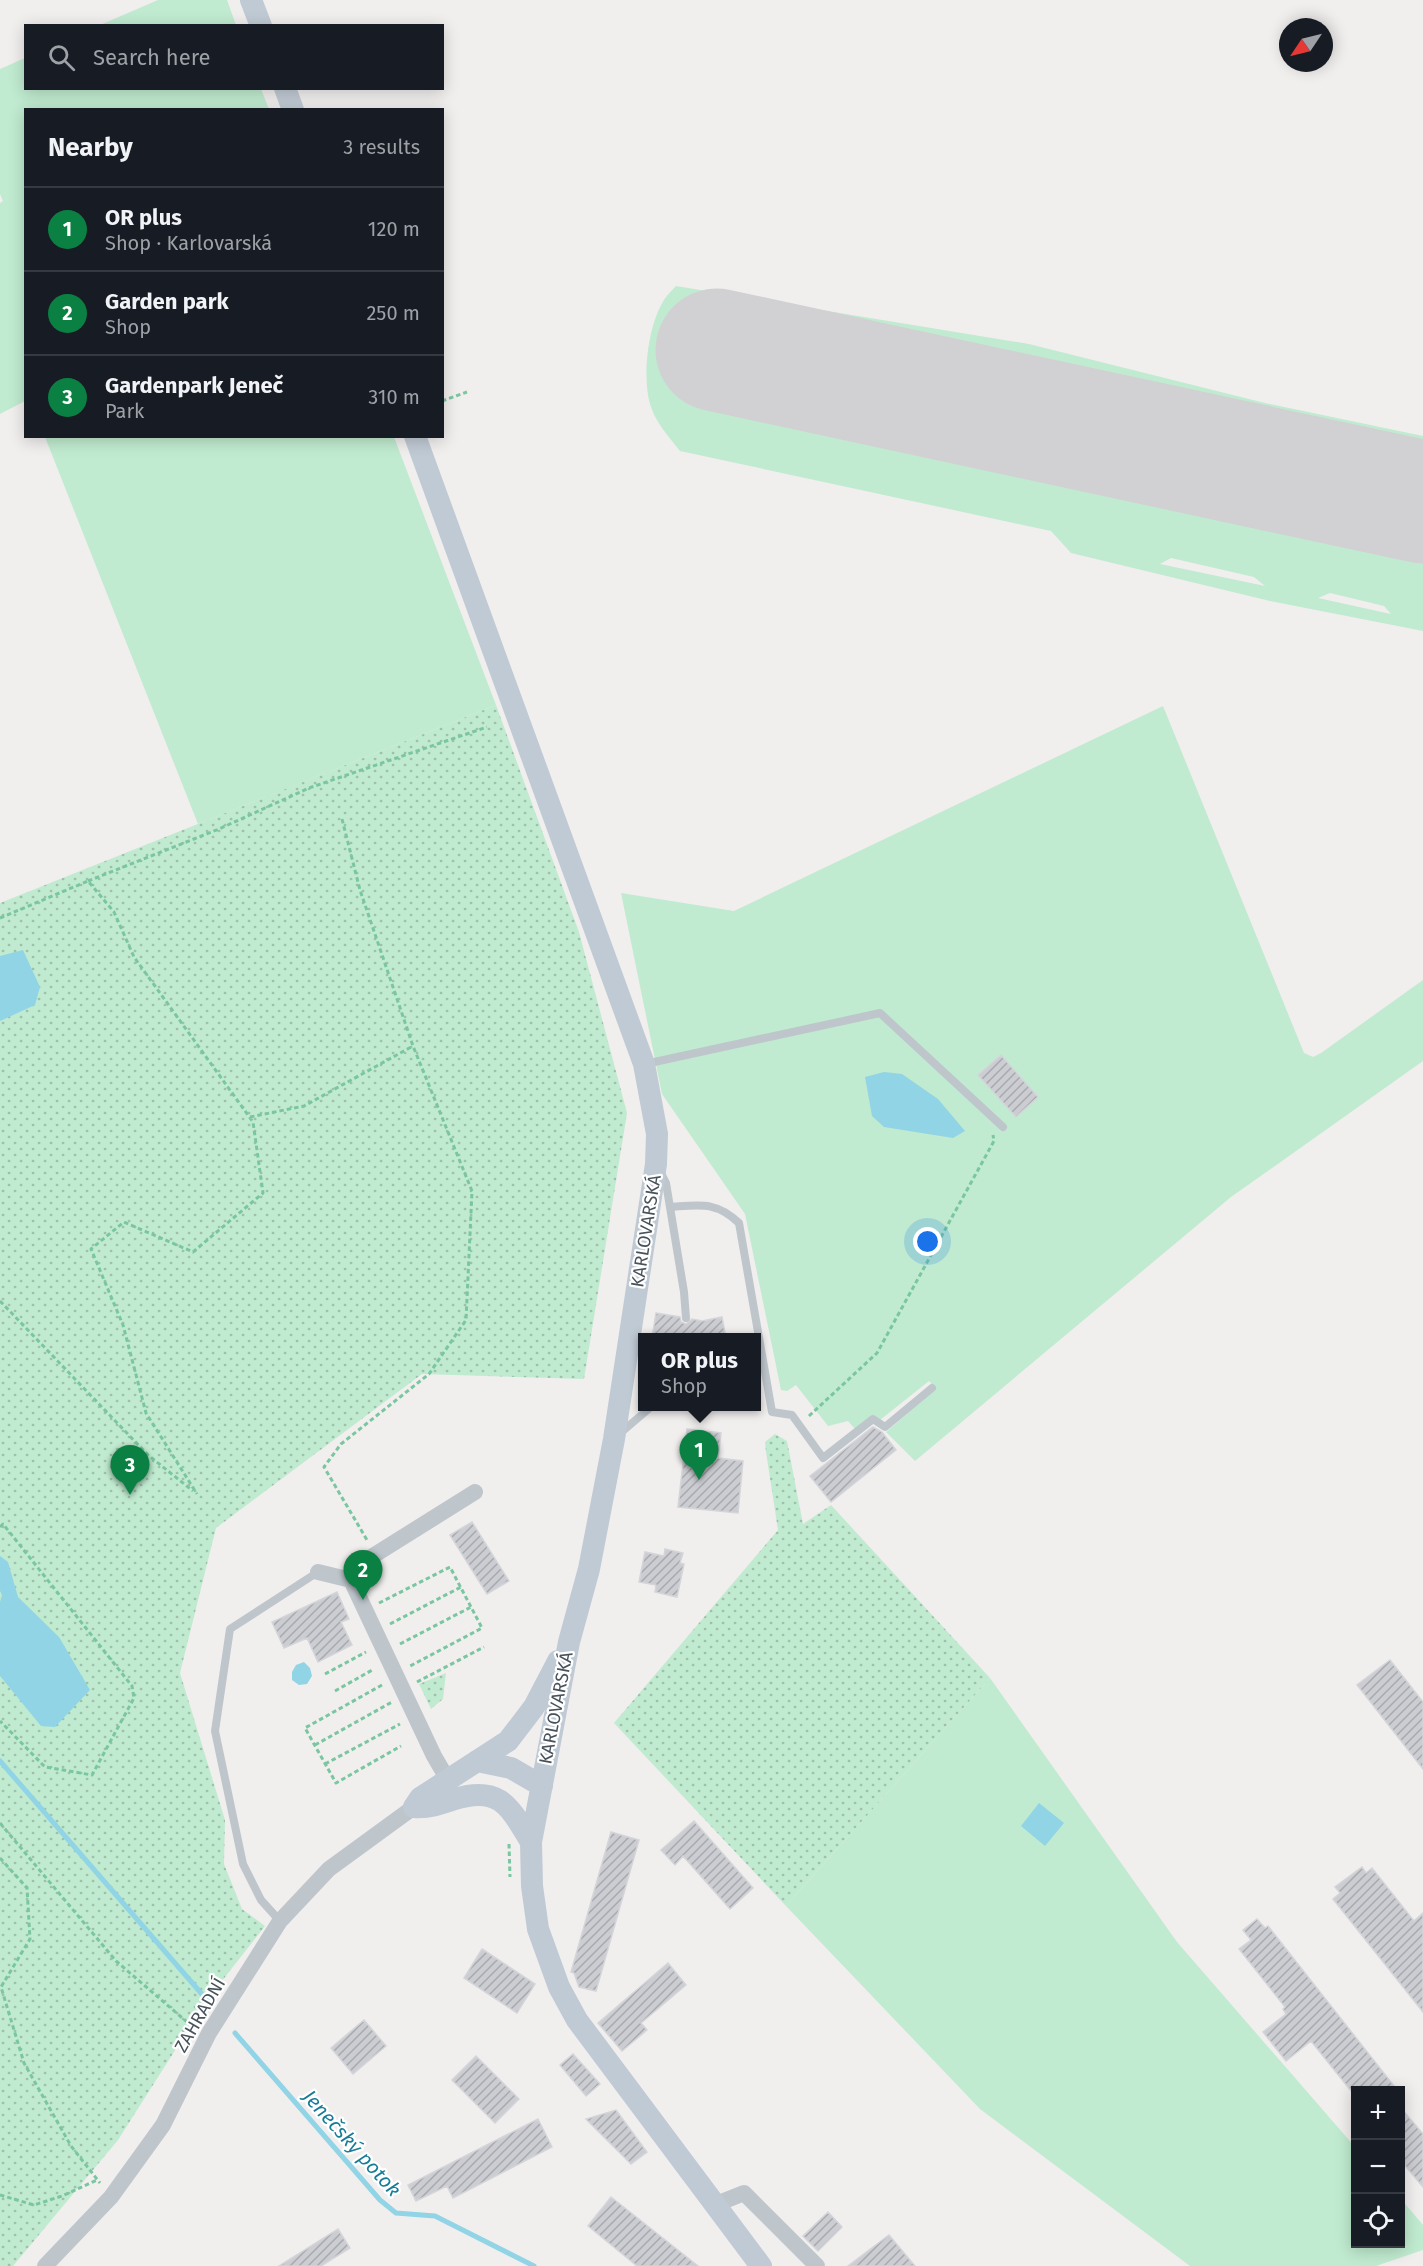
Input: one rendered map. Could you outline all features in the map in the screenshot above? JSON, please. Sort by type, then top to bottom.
[{"type":"main road","points":[[251,0],[260,24]]},
{"type":"main road","points":[[286,90],[292,108]]},
{"type":"main road","name":"KARLOVARSKÁ","points":[[416,438],[644,1064],[657,1134],[656,1164],[614,1439],[589,1569],[569,1642],[531,1842],[532,1886],[538,1929],[552,1968],[577,2020],[761,2266]]},
{"type":"main road","points":[[542,1786],[494,1796],[471,1794],[428,1808],[414,1807],[420,1798],[508,1741],[534,1707],[569,1642]]},
{"type":"main road","points":[[477,1761],[511,1768],[542,1786]]},
{"type":"main road","points":[[494,1796],[514,1814],[531,1842]]},
{"type":"street","points":[[351,1580],[368,1559],[475,1492]]},
{"type":"street","points":[[318,1572],[351,1580]]},
{"type":"street","points":[[351,1580],[448,1780]]},
{"type":"street","name":"ZAHRADNÍ","points":[[45,2266],[111,2197],[163,2125],[206,2039],[280,1921],[329,1869],[414,1807]]},
{"type":"street","points":[[714,2205],[744,2193],[817,2266]]},
{"type":"lane","points":[[644,1064],[880,1013],[1003,1127]]},
{"type":"lane","points":[[656,1164],[666,1183],[684,1292],[686,1318]]},
{"type":"lane","points":[[670,1207],[709,1205],[728,1212],[739,1223],[758,1333]]},
{"type":"lane","points":[[761,1349],[772,1412],[792,1415],[823,1458],[873,1419],[885,1427],[932,1388]]},
{"type":"lane","points":[[614,1439],[647,1411]]},
{"type":"lane","points":[[280,1921],[261,1900],[243,1864],[215,1731],[230,1629],[318,1572]]},
{"type":"path","points":[[444,400],[467,392]]},
{"type":"path","points":[[0,918],[219,829],[309,788],[487,727]]},
{"type":"path","points":[[342,819],[360,890],[413,1046],[472,1191],[466,1320],[429,1374],[341,1444],[324,1467],[376,1554]]},
{"type":"path","points":[[0,1301],[148,1455],[197,1494],[146,1413],[123,1325],[91,1249],[124,1222],[193,1252],[263,1193],[253,1122],[134,957],[114,912],[88,881]]},
{"type":"path","points":[[250,1117],[304,1106],[413,1046]]},
{"type":"path","points":[[799,1425],[878,1353],[994,1141],[992,1117]]},
{"type":"path","points":[[0,1527],[3,1524],[132,1686],[134,1698],[92,1775],[45,1767],[0,1721]]},
{"type":"path","points":[[335,1691],[391,1665],[482,1628],[450,1567],[365,1610]]},
{"type":"path","points":[[315,1745],[461,1587]]},
{"type":"path","points":[[401,1746],[336,1783],[305,1728],[471,1607]]},
{"type":"path","points":[[325,1674],[391,1665],[484,1647]]},
{"type":"path","points":[[325,1764],[415,1716]]},
{"type":"path","points":[[0,1823],[116,1961],[206,2039]]},
{"type":"path","points":[[0,1858],[27,1888],[30,1939],[1,1987],[24,2063],[71,2146],[111,2197]]},
{"type":"path","points":[[0,2195],[34,2205],[62,2196],[97,2180]]},
{"type":"green space","points":[[158,0],[227,0],[236,24],[102,24]]},
{"type":"green space","points":[[24,58],[24,90],[261,90],[269,108],[24,108],[24,402],[0,414],[0,203],[3,201],[0,194],[0,69]]},
{"type":"green space","points":[[676,286],[1029,344],[1265,403],[1423,436],[1423,631],[1270,601],[1071,553],[1051,531],[680,451],[652,411],[647,379],[650,337],[658,310]],"holes":[[[1171,558],[1254,577],[1265,586],[1160,564]],[[1330,593],[1384,606],[1391,614],[1318,598]]]},
{"type":"green space","points":[[45,438],[394,438],[496,705],[198,824]]},
{"type":"green space","points":[[496,705],[579,932],[627,1113],[584,1379],[422,1374],[216,1528],[180,1673],[225,1820],[224,1864],[242,1909],[265,1926],[207,2000],[118,2140],[13,2266],[0,2266],[0,903]]},
{"type":"green space","points":[[1163,706],[1304,1053],[1313,1057],[1321,1053],[1423,980],[1423,1061],[1231,1197],[915,1461],[886,1432],[936,1389],[929,1381],[880,1420],[855,1429],[848,1421],[828,1426],[796,1385],[787,1391],[781,1390],[745,1214],[662,1094],[621,893],[734,911]]},
{"type":"green space","points":[[775,1434],[787,1441],[803,1524],[831,1505],[990,1678],[786,1906],[614,1723],[778,1530],[765,1442]]},
{"type":"green space","points":[[446,1673],[443,1699],[431,1709],[419,1684]]},
{"type":"green space","points":[[990,1678],[1177,1942],[1351,2142],[1351,2248],[1405,2248],[1405,2204],[1423,2225],[1423,2250],[1376,2266],[1190,2266],[980,2109],[786,1906]]},
{"type":"water","points":[[23,950],[40,987],[35,1005],[0,1021],[0,956]]},
{"type":"water","points":[[884,1072],[902,1074],[938,1099],[965,1131],[953,1138],[884,1127],[872,1116],[865,1077]]},
{"type":"water","points":[[0,1556],[8,1562],[18,1597],[59,1637],[90,1690],[55,1727],[41,1726],[0,1676],[0,1602],[2,1595]]},
{"type":"water","points":[[304,1662],[310,1668],[312,1676],[307,1684],[299,1685],[292,1680],[292,1672],[296,1665]]},
{"type":"water","points":[[1039,1803],[1064,1823],[1045,1846],[1021,1826]]},
{"type":"building","points":[[1001,1055],[1038,1097],[1016,1117],[978,1075]]},
{"type":"building","points":[[656,1313],[680,1317],[681,1322],[686,1324],[692,1319],[702,1321],[722,1317],[725,1333],[653,1333]]},
{"type":"building","points":[[873,1427],[882,1432],[896,1450],[831,1502],[810,1476]]},
{"type":"building","points":[[687,1429],[721,1433],[718,1458],[743,1461],[738,1513],[678,1507]]},
{"type":"building","points":[[472,1522],[509,1581],[487,1594],[450,1535]]},
{"type":"building","points":[[665,1549],[683,1553],[680,1563],[684,1564],[677,1597],[655,1592],[656,1585],[639,1582],[645,1552],[664,1556]]},
{"type":"building","points":[[337,1592],[349,1619],[341,1622],[352,1645],[318,1662],[307,1638],[284,1648],[272,1622]]},
{"type":"building","points":[[1390,1660],[1423,1702],[1423,1769],[1357,1685]]},
{"type":"building","points":[[694,1821],[753,1888],[730,1909],[683,1856],[675,1865],[661,1850]]},
{"type":"building","points":[[611,1832],[639,1840],[596,1991],[579,1987],[574,1973],[571,1972]]},
{"type":"building","points":[[1362,1867],[1366,1873],[1372,1868],[1414,1921],[1423,1913],[1423,2012],[1333,1899],[1340,1893],[1335,1887]]},
{"type":"building","points":[[1257,1919],[1265,1928],[1268,1926],[1394,2086],[1351,2086],[1351,2091],[1311,2041],[1286,2061],[1263,2032],[1286,2014],[1283,2009],[1285,2007],[1239,1949],[1251,1940],[1243,1930]]},
{"type":"building","points":[[482,1949],[535,1984],[517,2013],[464,1978]]},
{"type":"building","points":[[668,1963],[686,1985],[641,2023],[647,2030],[622,2051],[598,2023]]},
{"type":"building","points":[[364,2020],[386,2046],[353,2074],[331,2048]]},
{"type":"building","points":[[573,2054],[600,2084],[586,2096],[560,2065]]},
{"type":"building","points":[[476,2056],[519,2099],[495,2123],[452,2080]]},
{"type":"building","points":[[616,2110],[647,2152],[631,2164],[586,2119]]},
{"type":"building","points":[[1405,2113],[1423,2134],[1423,2187],[1405,2166]]},
{"type":"building","points":[[538,2119],[552,2147],[453,2198],[447,2186],[416,2201],[408,2185]]},
{"type":"building","points":[[611,2197],[698,2266],[637,2266],[588,2226]]},
{"type":"building","points":[[828,2212],[842,2227],[818,2251],[803,2236]]},
{"type":"building","points":[[338,2229],[350,2248],[321,2266],[279,2266]]},
{"type":"building","points":[[889,2235],[915,2266],[848,2266]]},
{"type":"waterway","name":"Jenečský potok","points":[[0,1761],[207,2000]]},
{"type":"waterway","name":"Jenečský potok","points":[[235,2033],[380,2200],[396,2213],[435,2216],[534,2266]]},
{"type":"runway","points":[[717,350],[1423,502]]},
{"type":"place","name":"OR plus","points":[[699,1480]]},
{"type":"place","name":"Gardenpark Jeneč","points":[[130,1495]]},
{"type":"place","name":"Garden park","points":[[363,1600]]}]
